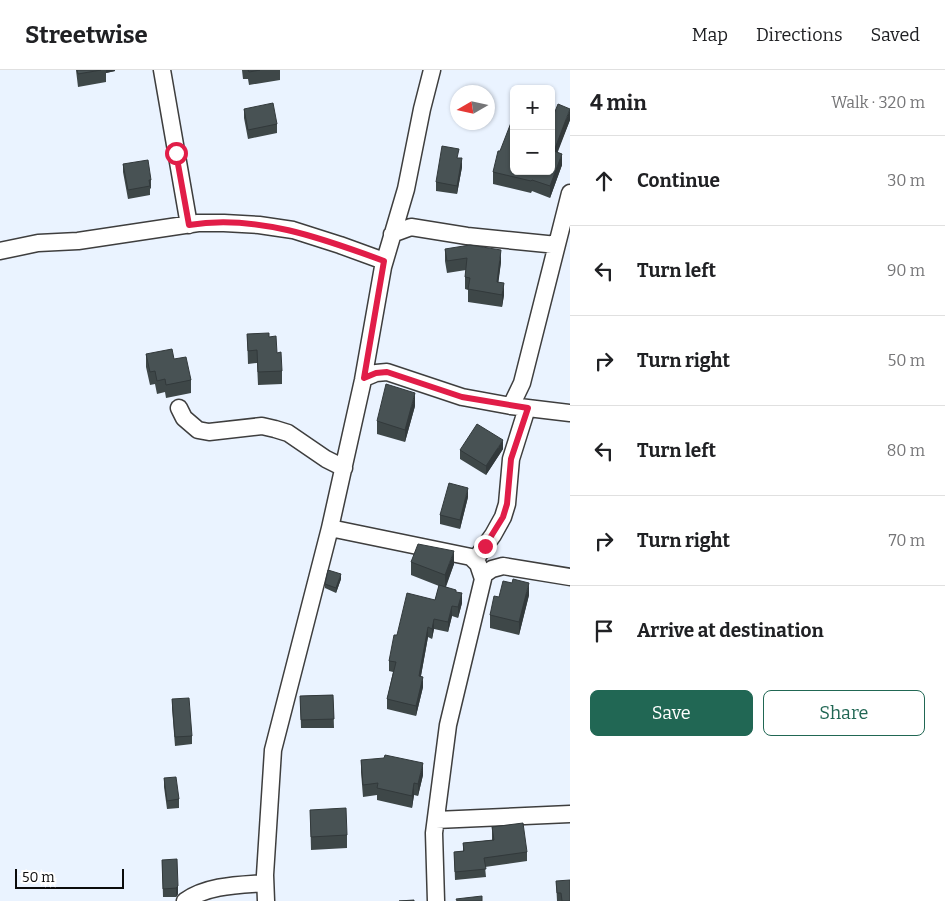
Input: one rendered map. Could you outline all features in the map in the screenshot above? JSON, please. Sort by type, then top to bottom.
[{"type":"street","points":[[162,70],[189,225]]},
{"type":"street","points":[[266,901],[265,883],[273,750],[330,528],[364,378],[384,261],[406,189],[432,70]]},
{"type":"street","points":[[511,406],[522,383],[570,193]]},
{"type":"street","points":[[0,251],[38,243],[78,241],[189,225],[224,223],[259,225],[293,230],[384,261]]},
{"type":"street","points":[[392,234],[411,227],[467,236],[557,245]]},
{"type":"street","points":[[364,378],[376,373],[387,372],[462,397],[511,406],[570,413]]},
{"type":"street","points":[[179,408],[184,418],[198,430],[209,432],[262,426],[275,429],[288,433],[326,459],[344,468]]},
{"type":"street","points":[[475,560],[503,517],[507,504],[511,459],[528,408]]},
{"type":"street","points":[[330,528],[471,557],[478,564],[483,579],[448,725],[434,832],[436,901]]},
{"type":"street","points":[[482,576],[492,569],[503,566],[570,577]]},
{"type":"street","points":[[436,820],[570,814]]},
{"type":"street","points":[[185,901],[196,894],[214,889],[265,883]]},
{"type":"building","points":[[77,70],[101,70],[78,74]]},
{"type":"building","points":[[273,103],[277,124],[248,130],[244,109]]},
{"type":"building","points":[[558,104],[570,109],[555,148],[555,130],[555,112]]},
{"type":"building","points":[[510,125],[510,175],[554,175],[550,186],[532,180],[493,172],[498,151],[500,151]]},
{"type":"building","points":[[442,146],[459,149],[457,158],[462,158],[457,186],[436,182]]},
{"type":"building","points":[[555,151],[562,154],[555,173]]},
{"type":"building","points":[[148,160],[150,186],[128,190],[123,164]]},
{"type":"building","points":[[470,245],[501,250],[497,282],[504,283],[502,295],[468,289],[470,278],[465,277],[467,258],[447,261],[445,249]]},
{"type":"building","points":[[269,333],[269,337],[276,336],[277,353],[281,352],[282,371],[258,372],[257,350],[248,351],[247,334]]},
{"type":"building","points":[[172,349],[174,359],[186,357],[191,380],[166,385],[165,379],[157,381],[155,371],[150,372],[146,354]]},
{"type":"building","points":[[386,384],[415,393],[405,430],[377,421]]},
{"type":"building","points":[[477,424],[503,440],[486,466],[460,450]]},
{"type":"building","points":[[449,483],[468,488],[460,520],[440,515]]},
{"type":"building","points":[[418,544],[454,551],[445,575],[411,562]]},
{"type":"building","points":[[328,570],[341,574],[336,588],[325,584]]},
{"type":"building","points":[[513,579],[529,583],[519,622],[490,615],[494,596],[499,597],[503,581],[512,583]]},
{"type":"building","points":[[439,585],[462,593],[458,607],[452,606],[448,622],[434,619],[432,629],[428,627],[419,676],[423,677],[416,706],[387,699],[396,662],[389,661],[394,635],[397,635],[407,593],[435,600]]},
{"type":"building","points":[[333,695],[334,719],[301,720],[300,696]]},
{"type":"building","points":[[189,698],[192,736],[175,737],[172,699]]},
{"type":"building","points":[[385,755],[423,763],[418,784],[414,783],[412,796],[377,788],[378,783],[363,785],[361,760],[384,758]]},
{"type":"building","points":[[176,777],[179,799],[167,801],[164,778]]},
{"type":"building","points":[[346,808],[347,835],[311,837],[310,810]]},
{"type":"building","points":[[523,823],[527,852],[484,858],[486,869],[455,872],[454,852],[464,851],[463,843],[494,840],[492,827]]},
{"type":"building","points":[[177,859],[178,886],[176,888],[163,889],[162,860]]},
{"type":"building","points":[[570,880],[570,901],[562,901],[561,893],[557,893],[556,881]]},
{"type":"building","points":[[482,896],[482,901],[457,901],[456,899]]},
{"type":"route","points":[[176,153],[189,225],[224,223],[259,225],[293,230],[384,261],[364,378],[376,373],[387,372],[462,397],[528,408],[511,459],[507,504],[503,517],[485,546]]}]
